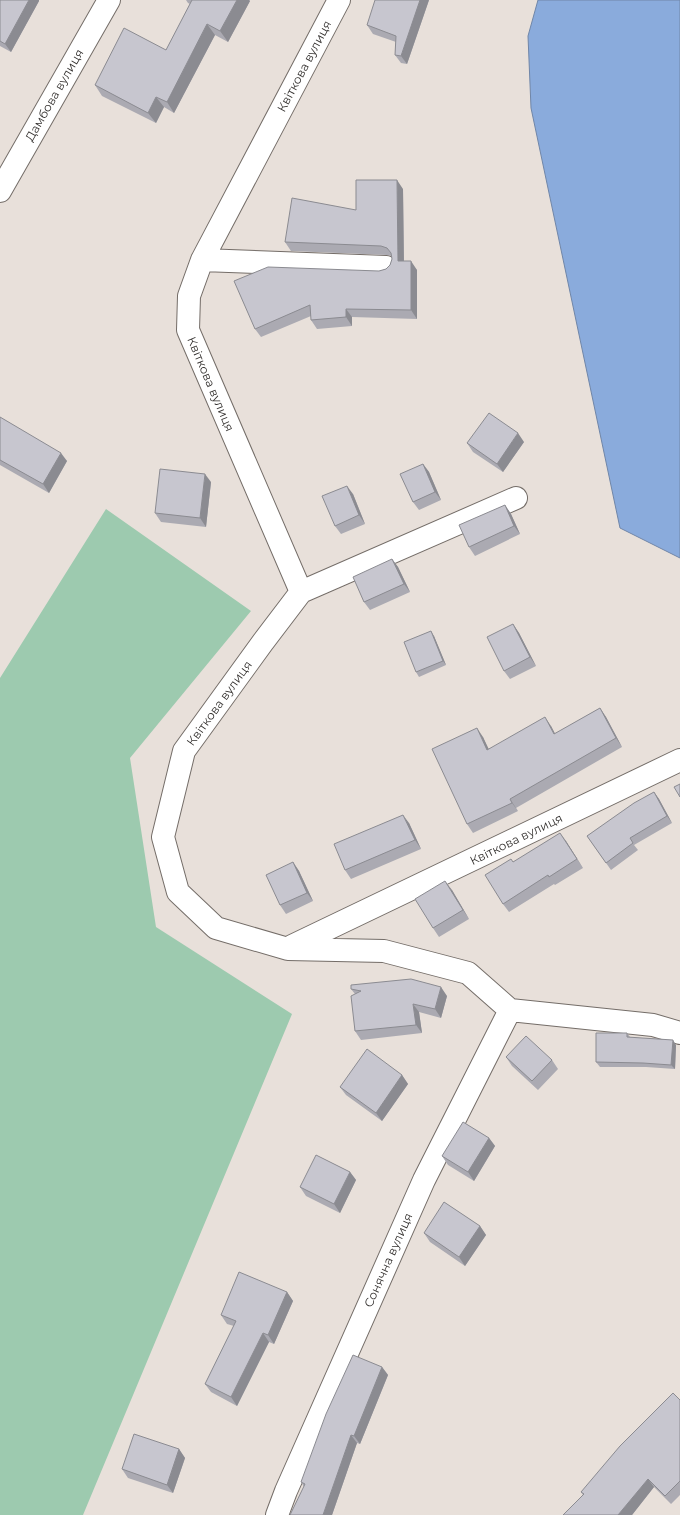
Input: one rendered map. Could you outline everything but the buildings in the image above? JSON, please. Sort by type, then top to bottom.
[{"type":"street","name":"Дамбова вулиця","points":[[0,191],[109,0]]},
{"type":"street","name":"Квіткова вулиця","points":[[301,592],[188,330],[189,296],[202,260],[339,0]]},
{"type":"street","points":[[202,260],[386,267]]},
{"type":"street","name":"Квіткова вулиця","points":[[510,1010],[468,973],[384,951],[288,948],[216,928],[178,892],[163,837],[184,752],[301,592],[516,498]]},
{"type":"street","name":"Квіткова вулиця","points":[[288,948],[680,760]]},
{"type":"street","points":[[510,1010],[653,1025],[680,1033]]},
{"type":"street","name":"Сонячна вулиця","points":[[277,1515],[286,1491],[424,1180],[510,1010]]},
{"type":"green space","points":[[106,509],[251,611],[130,758],[156,927],[292,1014],[83,1515],[0,1515],[0,678]]},
{"type":"water","points":[[538,0],[680,0],[680,558],[620,528],[531,108],[528,36]]}]
